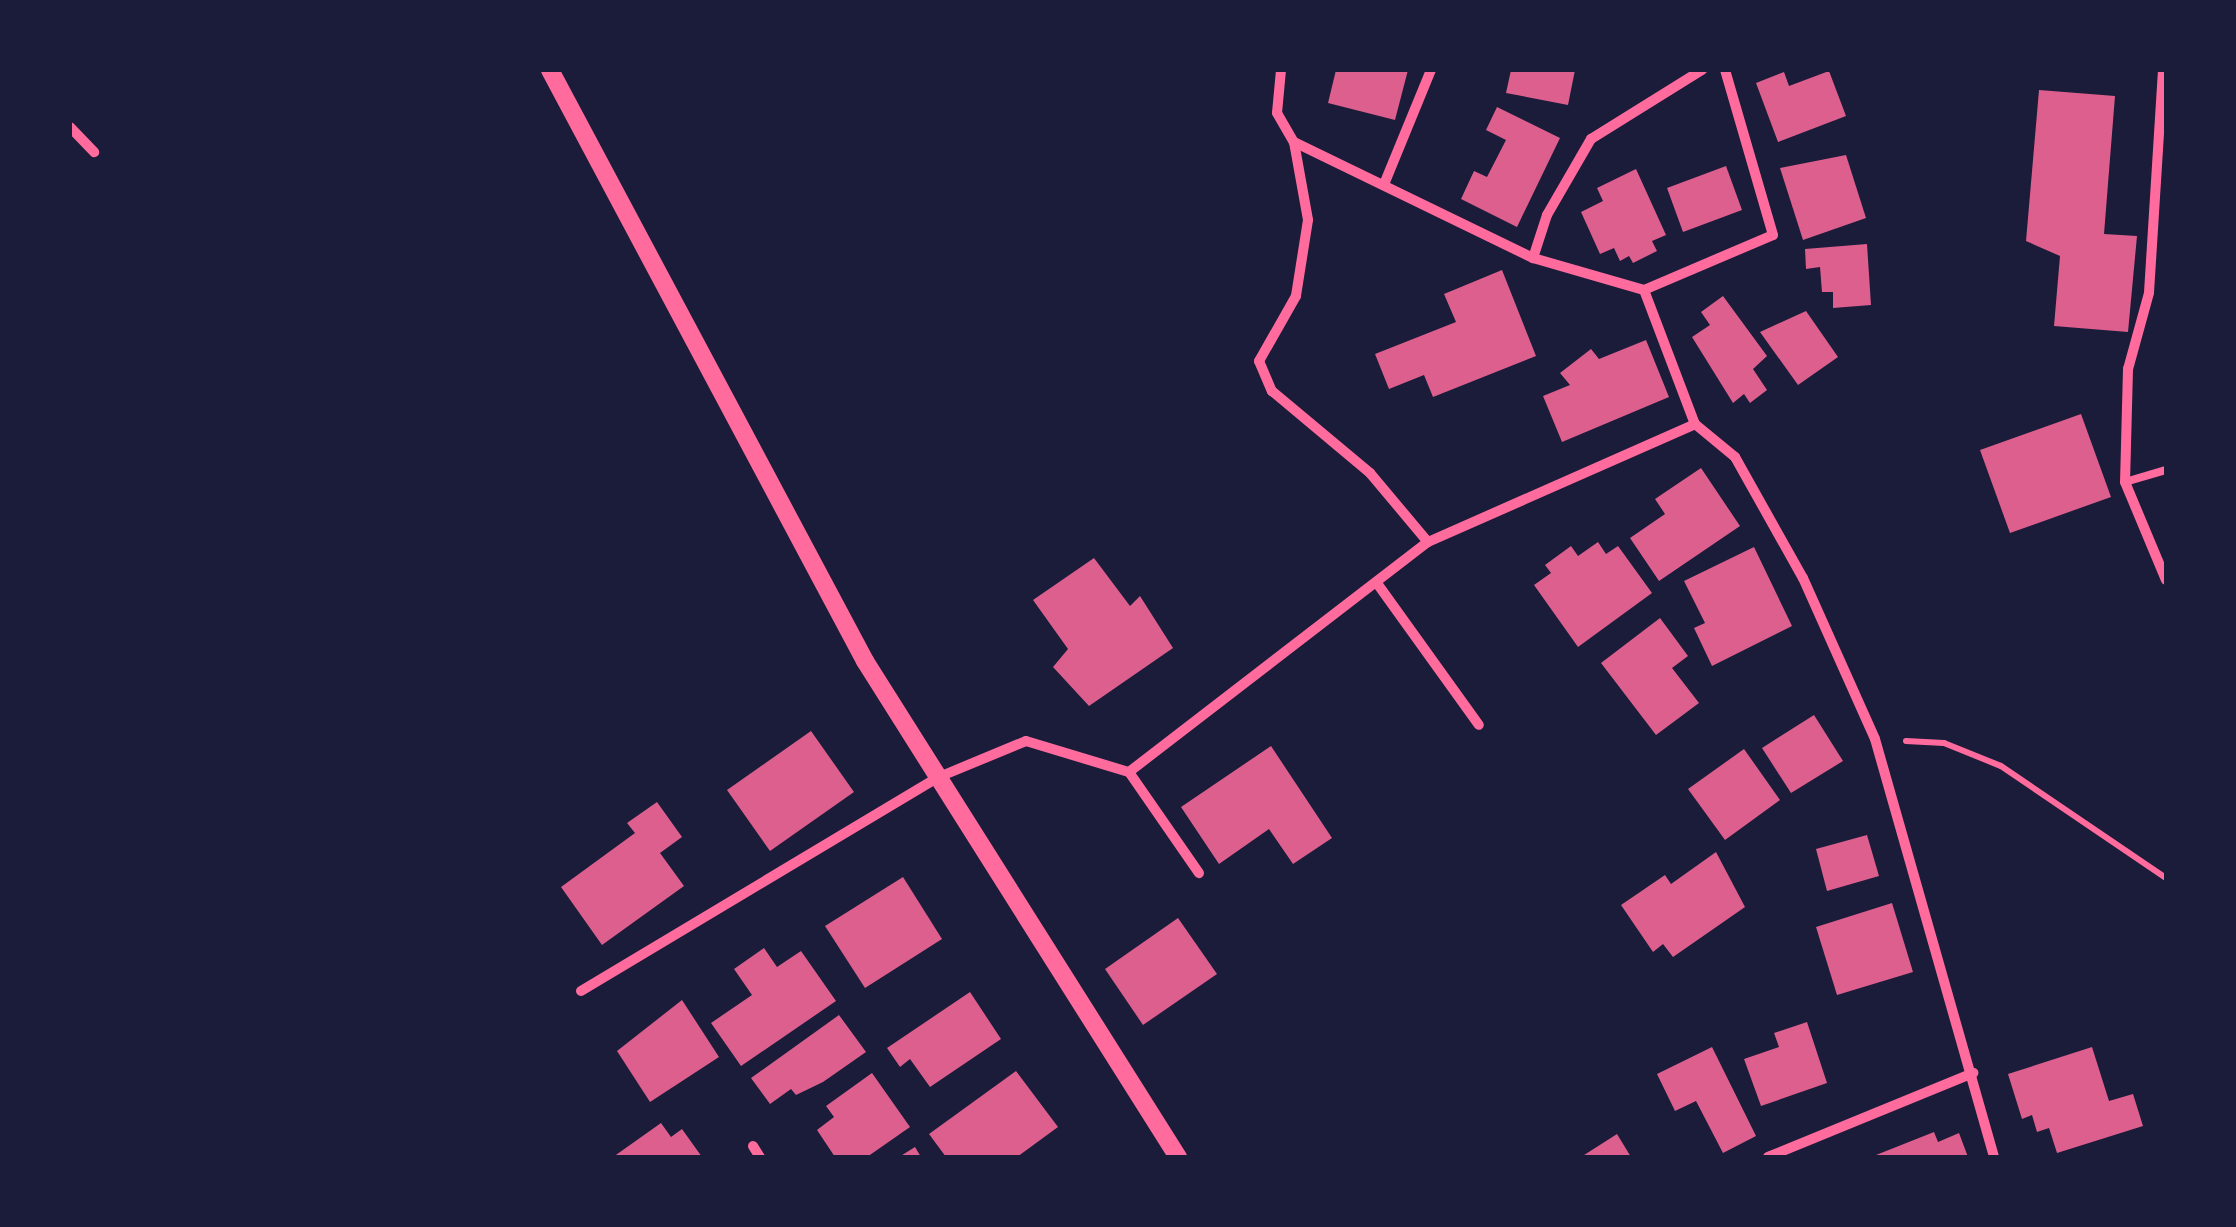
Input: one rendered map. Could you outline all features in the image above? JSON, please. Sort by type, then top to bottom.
[{"type":"street","points":[[550,70],[774,498],[939,777],[1178,1157]]},
{"type":"street","points":[[1281,70],[1277,112],[1294,142],[1308,220],[1296,296],[1259,361],[1272,391],[1370,474],[1428,542]]},
{"type":"street","points":[[1385,182],[1431,70]]},
{"type":"street","points":[[1533,258],[1547,215],[1591,140],[1702,70]]},
{"type":"street","points":[[1294,142],[1385,182],[1533,258],[1644,290],[1773,236],[1726,70]]},
{"type":"street","points":[[2163,70],[2149,293],[2128,369],[2125,482],[2166,580]]},
{"type":"street","points":[[70,127],[94,152]]},
{"type":"street","points":[[1644,290],[1695,424],[1736,456],[1803,578],[1875,739],[1994,1157]]},
{"type":"street","points":[[1129,772],[1378,586],[1428,542],[1695,424]]},
{"type":"street","points":[[1378,586],[1478,725]]},
{"type":"street","points":[[581,992],[939,777],[1026,741],[1129,772],[1199,873]]},
{"type":"street","points":[[1768,1157],[1972,1074]]},
{"type":"lane","points":[[2125,482],[2166,470]]},
{"type":"path","points":[[1875,739],[1944,742],[2001,766],[2166,878]]},
{"type":"building","points":[[1336,70],[1408,70],[1395,120],[1328,103]]},
{"type":"building","points":[[1511,70],[1575,70],[1568,105],[1506,93]]},
{"type":"building","points":[[1829,71],[1846,116],[1778,142],[1756,83],[1784,72],[1789,86]]},
{"type":"building","points":[[2039,90],[2115,96],[2104,234],[2137,236],[2128,332],[2054,326],[2060,256],[2026,241]]},
{"type":"building","points":[[1497,107],[1560,138],[1517,227],[1461,199],[1474,171],[1487,177],[1506,140],[1486,130]]},
{"type":"building","points":[[1846,155],[1866,218],[1803,240],[1780,168]]},
{"type":"building","points":[[1726,166],[1742,210],[1683,232],[1667,188]]},
{"type":"building","points":[[1636,169],[1666,235],[1652,241],[1657,251],[1633,263],[1629,256],[1620,261],[1614,248],[1600,254],[1581,212],[1603,201],[1597,188]]},
{"type":"building","points":[[1867,244],[1871,305],[1833,308],[1833,292],[1822,292],[1820,267],[1806,269],[1805,249]]},
{"type":"building","points":[[1502,270],[1536,356],[1433,397],[1424,375],[1389,389],[1375,354],[1456,322],[1444,294]]},
{"type":"building","points":[[1723,296],[1767,356],[1753,369],[1767,390],[1750,403],[1744,394],[1733,403],[1692,337],[1710,325],[1701,312]]},
{"type":"building","points":[[1806,311],[1838,357],[1798,385],[1760,332]]},
{"type":"building","points":[[1646,340],[1669,397],[1562,442],[1543,396],[1570,385],[1560,373],[1591,349],[1599,359]]},
{"type":"building","points":[[2081,414],[2111,497],[2010,533],[1980,450]]},
{"type":"building","points":[[1701,468],[1740,526],[1659,581],[1630,538],[1665,514],[1655,499]]},
{"type":"building","points":[[1598,542],[1606,554],[1618,546],[1652,593],[1578,647],[1534,585],[1551,573],[1545,565],[1571,546],[1578,556]]},
{"type":"building","points":[[1754,547],[1792,626],[1712,666],[1694,628],[1705,623],[1684,581]]},
{"type":"building","points":[[1094,558],[1130,606],[1140,596],[1173,648],[1089,706],[1053,667],[1068,649],[1033,600]]},
{"type":"building","points":[[1660,618],[1688,656],[1672,668],[1699,703],[1656,735],[1601,663]]},
{"type":"building","points":[[1814,715],[1843,761],[1791,793],[1762,748]]},
{"type":"building","points":[[811,731],[854,792],[770,851],[727,790]]},
{"type":"building","points":[[1271,746],[1332,838],[1293,864],[1269,829],[1219,864],[1181,807]]},
{"type":"building","points":[[1744,749],[1780,800],[1725,840],[1688,789]]},
{"type":"building","points":[[657,802],[682,837],[660,853],[684,886],[602,945],[561,887],[635,833],[627,823]]},
{"type":"building","points":[[1867,835],[1879,876],[1827,891],[1816,849]]},
{"type":"building","points":[[1716,852],[1745,907],[1673,957],[1663,944],[1653,952],[1621,905],[1665,875],[1671,884]]},
{"type":"building","points":[[903,877],[942,939],[865,988],[825,926]]},
{"type":"building","points":[[1892,903],[1913,972],[1837,995],[1816,927]]},
{"type":"building","points":[[1178,918],[1217,974],[1143,1025],[1105,969]]},
{"type":"building","points":[[764,948],[777,967],[801,951],[836,1001],[741,1066],[711,1023],[752,995],[734,969]]},
{"type":"building","points":[[970,992],[1001,1039],[930,1087],[910,1059],[900,1067],[887,1048]]},
{"type":"building","points":[[682,1000],[719,1057],[650,1102],[617,1051]]},
{"type":"building","points":[[839,1015],[866,1052],[823,1082],[796,1095],[791,1089],[770,1104],[751,1078]]},
{"type":"building","points":[[1807,1022],[1827,1083],[1761,1106],[1744,1059],[1779,1047],[1774,1033]]},
{"type":"building","points":[[1712,1047],[1756,1136],[1723,1153],[1696,1101],[1675,1111],[1657,1074]]},
{"type":"building","points":[[2092,1047],[2109,1101],[2133,1094],[2143,1126],[2057,1153],[2049,1128],[2037,1132],[2032,1115],[2022,1119],[2008,1074]]},
{"type":"building","points":[[1016,1071],[1058,1127],[1017,1157],[946,1157],[929,1134]]},
{"type":"building","points":[[872,1073],[910,1127],[867,1157],[835,1157],[817,1130],[834,1117],[826,1106]]},
{"type":"building","points":[[661,1123],[671,1137],[682,1129],[702,1157],[613,1157]]},
{"type":"building","points":[[1934,1132],[1938,1142],[1959,1133],[1968,1157],[1871,1157]]},
{"type":"building","points":[[1617,1134],[1631,1157],[1581,1157]]},
{"type":"building","points":[[915,1147],[921,1157],[899,1157]]}]
